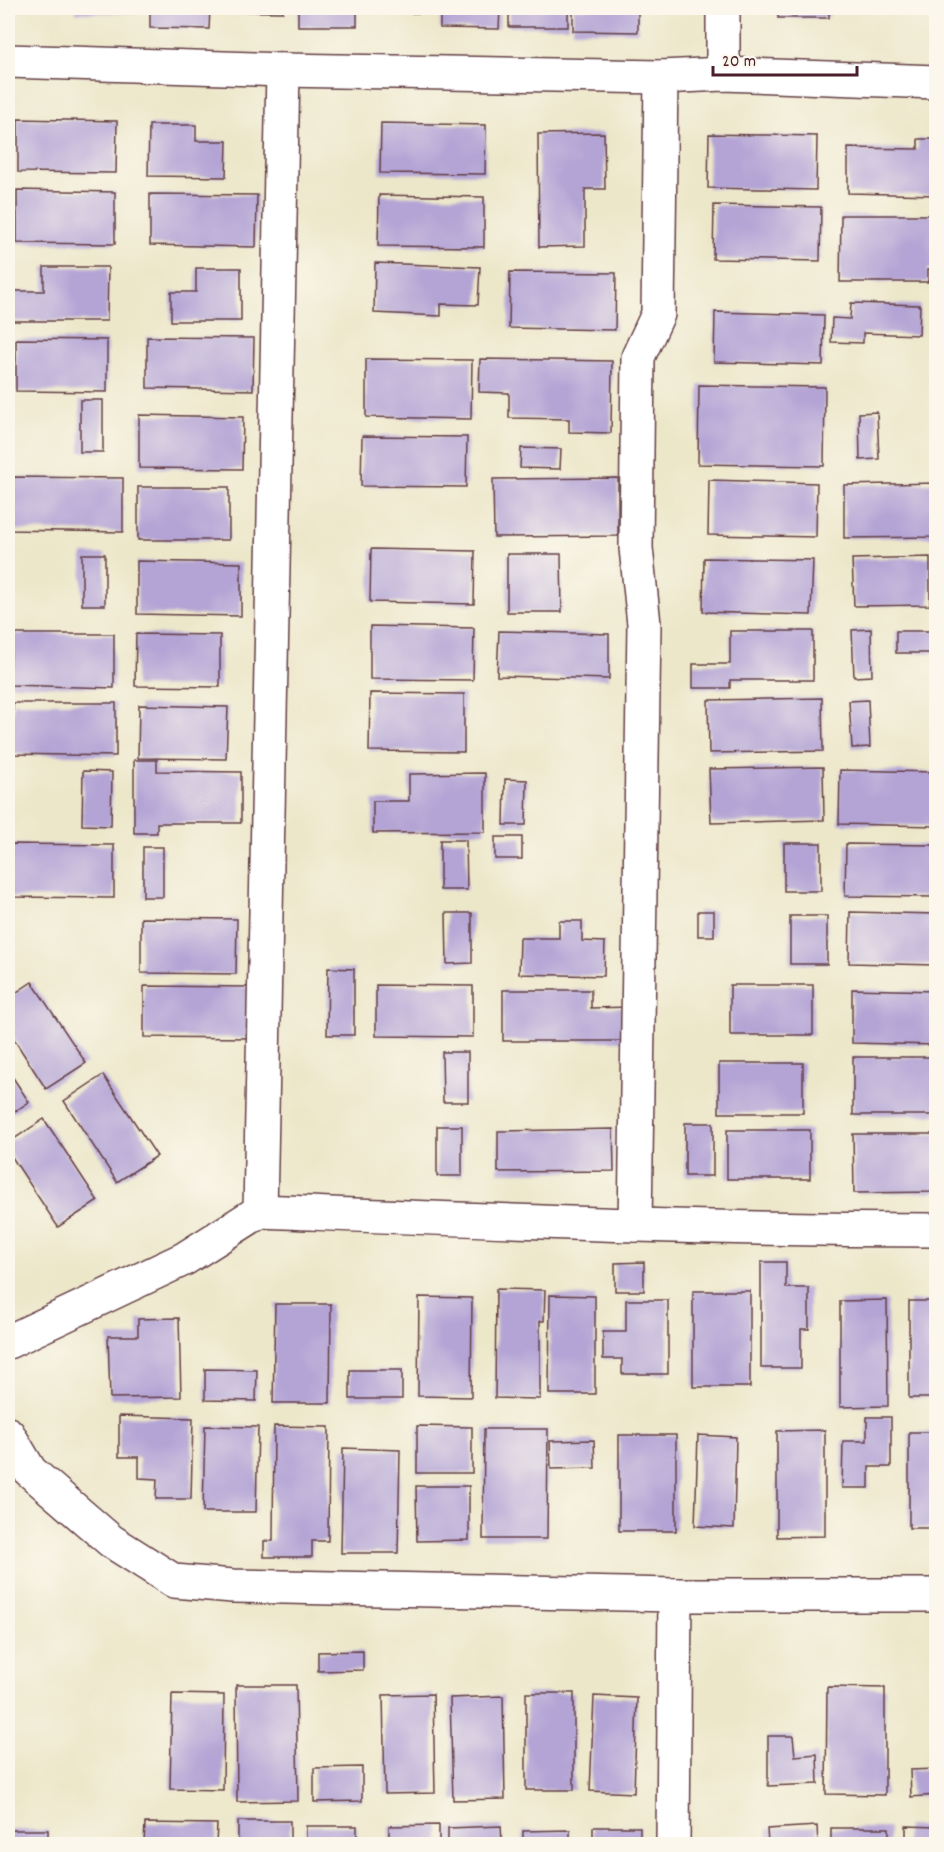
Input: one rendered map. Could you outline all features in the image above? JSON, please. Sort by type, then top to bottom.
[{"type":"street","points":[[723,8],[723,74]]},
{"type":"street","points":[[8,61],[283,70],[661,76],[723,74],[936,82]]},
{"type":"street","points":[[260,1211],[283,70]]},
{"type":"street","points":[[635,1225],[644,624],[636,548],[638,357],[658,314],[661,76]]},
{"type":"street","points":[[8,1342],[184,1258],[260,1211],[635,1225],[936,1230]]},
{"type":"street","points":[[8,1434],[30,1471],[111,1541],[174,1581],[233,1586],[675,1595],[936,1595]]},
{"type":"street","points":[[673,1845],[675,1595]]},
{"type":"building","points":[[76,8],[134,8],[134,13],[76,13]]},
{"type":"building","points":[[150,8],[210,8],[209,29],[150,28]]},
{"type":"building","points":[[225,8],[283,8],[283,12],[225,11]]},
{"type":"building","points":[[298,8],[357,8],[357,26],[298,26]]},
{"type":"building","points":[[369,8],[427,8],[427,13],[369,13]]},
{"type":"building","points":[[440,8],[500,8],[499,29],[440,28]]},
{"type":"building","points":[[509,8],[568,8],[568,27],[509,27]]},
{"type":"building","points":[[573,8],[638,8],[638,32],[573,31]]},
{"type":"building","points":[[778,8],[829,8],[829,18],[778,18]]},
{"type":"building","points":[[18,119],[117,121],[116,173],[18,172]]},
{"type":"building","points":[[381,123],[486,125],[485,174],[380,173]]},
{"type":"building","points":[[149,125],[196,125],[196,141],[227,141],[226,177],[148,176]]},
{"type":"building","points":[[604,133],[605,189],[585,189],[585,246],[539,247],[538,134]]},
{"type":"building","points":[[709,134],[817,136],[816,190],[708,188]]},
{"type":"building","points":[[918,139],[936,139],[936,195],[848,193],[848,148],[918,149]]},
{"type":"building","points":[[17,190],[115,192],[115,244],[17,243]]},
{"type":"building","points":[[150,194],[257,195],[256,247],[150,245]]},
{"type":"building","points":[[379,195],[484,197],[484,247],[378,246]]},
{"type":"building","points":[[714,205],[821,207],[820,261],[713,259]]},
{"type":"building","points":[[841,215],[936,215],[936,269],[928,269],[928,282],[840,282]]},
{"type":"building","points":[[375,263],[480,267],[478,305],[441,304],[441,316],[374,313]]},
{"type":"building","points":[[44,267],[108,267],[107,321],[8,321],[8,291],[44,291]]},
{"type":"building","points":[[196,268],[241,268],[241,321],[171,321],[171,292],[196,292]]},
{"type":"building","points":[[510,272],[616,273],[615,330],[509,328]]},
{"type":"building","points":[[851,303],[920,305],[919,335],[863,333],[863,343],[831,342],[832,318],[850,319]]},
{"type":"building","points":[[715,312],[824,315],[823,365],[714,362]]},
{"type":"building","points":[[147,337],[254,338],[253,390],[147,388]]},
{"type":"building","points":[[16,339],[107,340],[107,392],[16,391]]},
{"type":"building","points":[[366,359],[472,360],[471,419],[366,417]]},
{"type":"building","points":[[480,359],[612,361],[611,433],[569,432],[569,419],[509,418],[509,393],[479,392]]},
{"type":"building","points":[[699,385],[825,387],[824,466],[698,464]]},
{"type":"building","points":[[80,400],[103,400],[103,452],[80,452]]},
{"type":"building","points":[[877,412],[879,459],[860,460],[859,413]]},
{"type":"building","points":[[139,415],[243,417],[242,469],[139,468]]},
{"type":"building","points":[[362,436],[467,437],[466,487],[361,486]]},
{"type":"building","points":[[521,448],[561,449],[560,469],[520,468]]},
{"type":"building","points":[[9,477],[123,478],[123,532],[8,530]]},
{"type":"building","points":[[618,478],[618,536],[494,537],[493,479]]},
{"type":"building","points":[[709,480],[817,483],[816,537],[708,535]]},
{"type":"building","points":[[936,483],[936,537],[844,538],[844,485]]},
{"type":"building","points":[[138,487],[229,487],[229,540],[138,540]]},
{"type":"building","points":[[371,549],[475,551],[474,604],[370,602]]},
{"type":"building","points":[[82,554],[105,554],[105,605],[82,605]]},
{"type":"building","points":[[507,554],[561,554],[562,612],[507,612]]},
{"type":"building","points":[[930,557],[930,605],[854,606],[852,559]]},
{"type":"building","points":[[704,558],[813,560],[811,615],[703,612]]},
{"type":"building","points":[[137,561],[241,563],[241,616],[137,614]]},
{"type":"building","points":[[370,626],[474,628],[473,680],[370,679]]},
{"type":"building","points":[[871,629],[872,676],[854,677],[852,630]]},
{"type":"building","points":[[499,631],[609,634],[609,679],[497,676]]},
{"type":"building","points":[[730,631],[813,631],[813,680],[730,680],[730,688],[693,688],[693,664],[730,664]]},
{"type":"building","points":[[896,631],[936,631],[936,653],[896,653]]},
{"type":"building","points":[[11,634],[114,634],[114,688],[10,685]]},
{"type":"building","points":[[136,634],[220,635],[220,687],[135,686]]},
{"type":"building","points":[[370,693],[464,694],[464,752],[369,751]]},
{"type":"building","points":[[822,698],[823,751],[709,753],[708,700]]},
{"type":"building","points":[[868,700],[870,747],[852,748],[849,701]]},
{"type":"building","points":[[13,703],[116,703],[116,756],[12,754]]},
{"type":"building","points":[[139,705],[228,707],[226,759],[138,758]]},
{"type":"building","points":[[134,760],[157,760],[157,771],[241,772],[241,823],[157,823],[157,833],[134,833]]},
{"type":"building","points":[[823,767],[824,820],[711,823],[709,769]]},
{"type":"building","points":[[840,770],[936,772],[936,826],[839,824]]},
{"type":"building","points":[[83,771],[112,772],[111,826],[82,825]]},
{"type":"building","points":[[485,773],[485,832],[373,833],[373,801],[409,801],[409,774]]},
{"type":"building","points":[[505,779],[527,780],[526,825],[504,825]]},
{"type":"building","points":[[495,837],[522,837],[522,859],[495,859]]},
{"type":"building","points":[[440,840],[466,840],[467,890],[440,890]]},
{"type":"building","points":[[784,843],[821,843],[821,891],[784,891]]},
{"type":"building","points":[[10,844],[114,845],[114,898],[10,897]]},
{"type":"building","points":[[846,844],[936,845],[936,897],[845,896]]},
{"type":"building","points":[[143,847],[163,847],[163,897],[143,897]]},
{"type":"building","points":[[698,911],[714,911],[714,936],[698,936]]},
{"type":"building","points":[[850,912],[936,914],[936,965],[849,963]]},
{"type":"building","points":[[446,913],[472,913],[472,963],[447,964]]},
{"type":"building","points":[[790,916],[827,916],[827,964],[790,964]]},
{"type":"building","points":[[141,918],[237,919],[236,974],[141,973]]},
{"type":"building","points":[[559,921],[582,921],[582,941],[605,942],[604,976],[519,974],[520,938],[559,938]]},
{"type":"building","points":[[328,968],[354,969],[354,1035],[327,1035]]},
{"type":"building","points":[[32,982],[86,1063],[46,1089],[8,1030],[8,998]]},
{"type":"building","points":[[376,985],[473,986],[473,1037],[376,1036]]},
{"type":"building","points":[[730,985],[813,985],[813,1035],[730,1035]]},
{"type":"building","points":[[144,986],[251,987],[250,1038],[144,1037]]},
{"type":"building","points":[[852,989],[936,991],[936,1045],[852,1043]]},
{"type":"building","points":[[503,990],[591,990],[591,1008],[630,1007],[630,1041],[503,1041]]},
{"type":"building","points":[[442,1052],[468,1052],[468,1102],[443,1102]]},
{"type":"building","points":[[853,1057],[936,1057],[936,1115],[853,1115]]},
{"type":"building","points":[[719,1063],[803,1063],[803,1113],[719,1113]]},
{"type":"building","points":[[8,1070],[29,1102],[8,1116]]},
{"type":"building","points":[[103,1075],[157,1156],[117,1182],[64,1101]]},
{"type":"building","points":[[44,1119],[98,1201],[58,1227],[8,1151],[8,1143]]},
{"type":"building","points":[[685,1123],[713,1123],[713,1176],[685,1176]]},
{"type":"building","points":[[437,1126],[462,1126],[462,1176],[437,1176]]},
{"type":"building","points":[[613,1129],[614,1171],[498,1172],[498,1131]]},
{"type":"building","points":[[727,1130],[810,1130],[810,1179],[727,1179]]},
{"type":"building","points":[[853,1134],[936,1134],[936,1192],[854,1193]]},
{"type":"building","points":[[644,1262],[644,1291],[615,1291],[615,1263]]},
{"type":"building","points":[[761,1262],[786,1262],[786,1288],[809,1288],[809,1329],[801,1329],[801,1368],[761,1368]]},
{"type":"building","points":[[496,1289],[545,1290],[544,1321],[540,1321],[540,1399],[495,1398]]},
{"type":"building","points":[[693,1291],[750,1291],[750,1387],[693,1387]]},
{"type":"building","points":[[550,1295],[595,1296],[595,1394],[549,1394]]},
{"type":"building","points":[[419,1297],[472,1298],[471,1397],[418,1396]]},
{"type":"building","points":[[626,1300],[668,1300],[668,1374],[622,1374],[622,1359],[603,1359],[603,1332],[626,1332]]},
{"type":"building","points":[[887,1300],[888,1406],[840,1407],[840,1301]]},
{"type":"building","points":[[909,1301],[936,1301],[936,1398],[909,1398]]},
{"type":"building","points":[[275,1304],[331,1304],[330,1403],[273,1403]]},
{"type":"building","points":[[179,1318],[181,1397],[110,1398],[108,1336],[138,1336],[138,1319]]},
{"type":"building","points":[[205,1369],[257,1370],[256,1401],[205,1400]]},
{"type":"building","points":[[350,1370],[402,1370],[402,1399],[350,1399]]},
{"type":"building","points":[[119,1416],[193,1418],[191,1499],[156,1499],[157,1479],[139,1478],[139,1457],[119,1457]]},
{"type":"building","points":[[867,1417],[891,1417],[891,1467],[869,1467],[869,1488],[842,1488],[843,1441],[867,1441]]},
{"type":"building","points":[[205,1426],[258,1427],[256,1512],[203,1512]]},
{"type":"building","points":[[274,1426],[329,1427],[328,1541],[312,1541],[312,1557],[264,1557],[264,1541],[273,1541]]},
{"type":"building","points":[[417,1426],[472,1427],[472,1473],[417,1473]]},
{"type":"building","points":[[484,1429],[548,1429],[547,1539],[483,1539]]},
{"type":"building","points":[[825,1430],[825,1536],[777,1537],[777,1431]]},
{"type":"building","points":[[909,1432],[936,1432],[936,1528],[909,1528]]},
{"type":"building","points":[[619,1435],[676,1435],[676,1531],[619,1531]]},
{"type":"building","points":[[698,1435],[736,1437],[734,1528],[695,1526]]},
{"type":"building","points":[[594,1440],[595,1468],[551,1469],[550,1441]]},
{"type":"building","points":[[343,1448],[400,1450],[398,1553],[341,1553]]},
{"type":"building","points":[[416,1486],[469,1486],[469,1540],[417,1541]]},
{"type":"building","points":[[363,1651],[363,1670],[318,1671],[318,1652]]},
{"type":"building","points":[[236,1685],[296,1685],[298,1801],[237,1802]]},
{"type":"building","points":[[827,1687],[885,1688],[885,1795],[826,1794]]},
{"type":"building","points":[[526,1693],[574,1693],[574,1790],[526,1790]]},
{"type":"building","points":[[172,1694],[224,1695],[223,1790],[170,1789]]},
{"type":"building","points":[[433,1694],[435,1793],[385,1794],[383,1695]]},
{"type":"building","points":[[503,1696],[505,1799],[453,1800],[450,1698]]},
{"type":"building","points":[[594,1696],[637,1698],[634,1793],[590,1791]]},
{"type":"building","points":[[768,1736],[793,1736],[795,1756],[817,1754],[818,1784],[768,1786]]},
{"type":"building","points":[[362,1767],[362,1801],[314,1802],[314,1768]]},
{"type":"building","points":[[936,1769],[936,1795],[911,1797],[910,1770]]},
{"type":"building","points":[[238,1821],[290,1821],[290,1844],[238,1844]]},
{"type":"building","points":[[145,1823],[217,1824],[216,1844],[144,1844]]},
{"type":"building","points":[[439,1825],[439,1844],[389,1844],[389,1826]]},
{"type":"building","points":[[306,1826],[357,1826],[357,1844],[306,1844]]},
{"type":"building","points":[[501,1826],[502,1844],[448,1844],[448,1828]]},
{"type":"building","points":[[817,1826],[818,1844],[768,1844],[767,1829]]},
{"type":"building","points":[[906,1826],[936,1827],[936,1844],[906,1844]]},
{"type":"building","points":[[593,1827],[640,1827],[640,1844],[593,1844]]},
{"type":"building","points":[[831,1828],[889,1828],[889,1844],[831,1844]]},
{"type":"building","points":[[8,1830],[48,1830],[48,1844],[8,1844]]},
{"type":"building","points":[[570,1830],[570,1844],[523,1844],[523,1831]]}]
